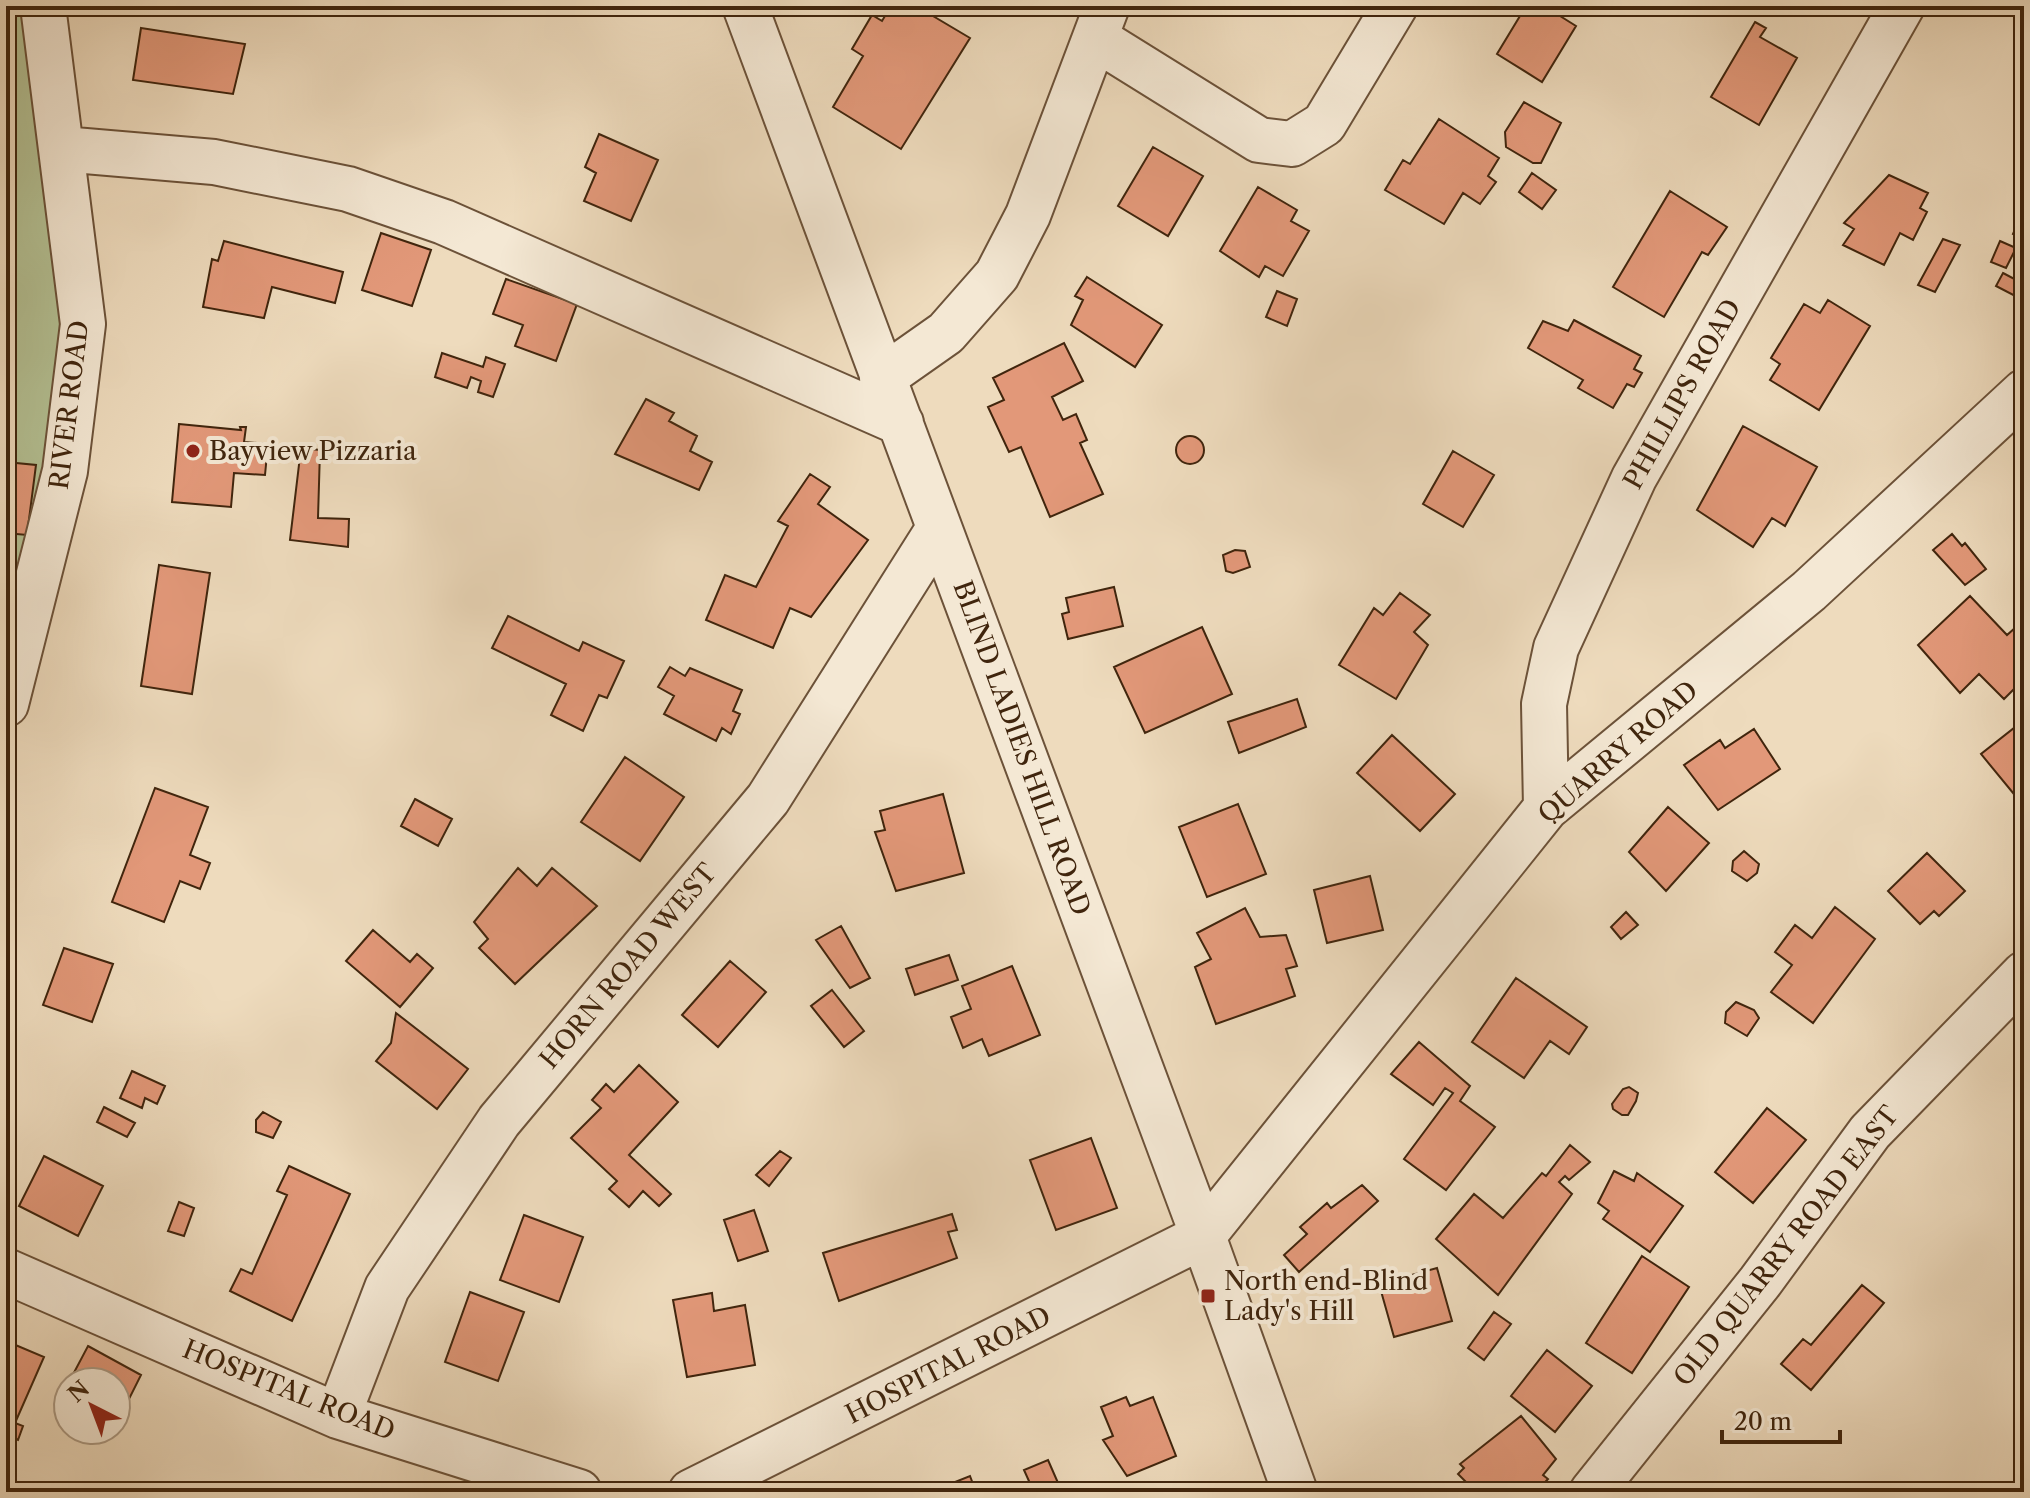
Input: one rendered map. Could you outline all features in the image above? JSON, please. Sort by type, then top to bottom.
[{"type":"street","name":"RIVER ROAD","points":[[6,704],[65,471],[83,324],[43,6]]},
{"type":"street","name":"BLIND LADIES HILL ROAD","points":[[745,6],[799,144],[882,378],[1203,1236],[1295,1492]]},
{"type":"street","points":[[882,378],[946,333],[997,275],[1028,215],[1101,22],[1259,140],[1292,144],[1324,124],[1395,6]]},
{"type":"street","name":"PHILLIPS ROAD","points":[[1546,808],[1544,704],[1556,648],[1634,478],[1902,6]]},
{"type":"street","points":[[62,149],[214,162],[348,189],[444,222],[901,423]]},
{"type":"street","name":"QUARRY ROAD","points":[[1203,1236],[1546,808],[1809,591],[2024,392]]},
{"type":"street","name":"HORN ROAD WEST","points":[[338,1416],[387,1288],[499,1121],[768,799],[939,528]]},
{"type":"street","name":"OLD QUARRY ROAD EAST","points":[[1592,1492],[1760,1282],[1870,1132],[2024,974]]},
{"type":"street","name":"HOSPITAL ROAD","points":[[691,1492],[1203,1236]]},
{"type":"street","name":"HOSPITAL ROAD","points":[[6,1271],[338,1416],[579,1492]]},
{"type":"green space","points":[[6,6],[43,6],[83,324],[6,704]]},
{"type":"building","points":[[891,6],[916,6],[970,38],[901,149],[833,107],[863,56],[852,49],[872,15],[882,21]]},
{"type":"building","points":[[1526,6],[1544,6],[1576,26],[1542,82],[1497,54]]},
{"type":"building","points":[[1755,22],[1766,28],[1760,37],[1797,58],[1759,125],[1711,97]]},
{"type":"building","points":[[141,28],[245,44],[233,94],[133,80]]},
{"type":"building","points":[[1524,102],[1561,123],[1541,163],[1533,163],[1506,147],[1505,132]]},
{"type":"building","points":[[1439,119],[1499,158],[1488,176],[1496,182],[1480,204],[1463,193],[1444,224],[1385,190],[1403,160],[1410,164]]},
{"type":"building","points":[[599,134],[658,160],[631,221],[584,201],[596,173],[585,167]]},
{"type":"building","points":[[1153,147],[1203,176],[1168,236],[1118,206]]},
{"type":"building","points":[[1532,173],[1556,190],[1542,209],[1519,192]]},
{"type":"building","points":[[1889,175],[1928,193],[1920,208],[1927,212],[1913,240],[1900,233],[1884,265],[1843,245],[1854,229],[1844,223]]},
{"type":"building","points":[[1258,187],[1297,210],[1291,221],[1309,231],[1283,276],[1265,266],[1259,277],[1220,251]]},
{"type":"building","points":[[1670,191],[1727,227],[1708,255],[1702,252],[1664,317],[1613,287]]},
{"type":"building","points":[[2024,209],[2024,239],[2013,234]]},
{"type":"building","points":[[381,233],[431,250],[412,306],[362,290]]},
{"type":"building","points":[[1943,239],[1960,245],[1935,292],[1918,285]]},
{"type":"building","points":[[224,241],[343,272],[335,303],[272,287],[264,318],[203,307],[212,259],[218,261]]},
{"type":"building","points":[[2000,241],[2016,248],[2006,268],[1991,262]]},
{"type":"building","points":[[2003,273],[2024,284],[2021,299],[1996,286]]},
{"type":"building","points":[[1087,277],[1162,325],[1135,367],[1071,325],[1083,300],[1075,296]]},
{"type":"building","points":[[506,279],[577,304],[556,361],[515,346],[523,325],[493,314]]},
{"type":"building","points":[[1277,291],[1297,299],[1287,326],[1266,317]]},
{"type":"building","points":[[1828,300],[1870,326],[1819,410],[1770,380],[1780,364],[1771,358],[1804,304],[1820,313]]},
{"type":"building","points":[[1574,320],[1641,356],[1634,369],[1642,373],[1634,387],[1627,384],[1613,408],[1578,388],[1583,380],[1528,348],[1543,321],[1568,331]]},
{"type":"building","points":[[1064,343],[1083,381],[1052,397],[1063,420],[1076,414],[1087,440],[1080,443],[1103,494],[1050,517],[1021,447],[1009,452],[988,407],[1004,400],[993,378]]},
{"type":"building","points":[[442,353],[483,367],[486,357],[505,364],[493,397],[478,392],[481,381],[471,377],[467,388],[435,377]]},
{"type":"building","points":[[646,399],[674,413],[669,421],[697,436],[690,451],[712,462],[699,490],[615,454]]},
{"type":"building","points":[[179,424],[241,430],[240,427],[246,427],[244,442],[268,444],[265,475],[234,473],[231,507],[172,502]]},
{"type":"building","points":[[1743,426],[1817,467],[1785,526],[1772,518],[1753,547],[1697,510]]},
{"type":"building","points":[[1190,436],[1200,440],[1204,450],[1200,460],[1190,464],[1180,460],[1176,450],[1180,440]]},
{"type":"building","points":[[301,448],[320,450],[318,518],[349,519],[348,547],[290,540]]},
{"type":"building","points":[[1453,451],[1494,475],[1463,527],[1423,504]]},
{"type":"building","points":[[6,462],[36,465],[27,535],[6,533]]},
{"type":"building","points":[[810,474],[830,487],[818,504],[868,540],[811,617],[790,608],[773,648],[706,620],[725,575],[756,587],[788,526],[778,521]]},
{"type":"building","points":[[1952,534],[1962,546],[1965,543],[1986,569],[1965,585],[1933,550]]},
{"type":"building","points":[[1235,550],[1245,551],[1250,567],[1233,573],[1226,571],[1223,555]]},
{"type":"building","points":[[159,565],[210,573],[192,694],[141,686]]},
{"type":"building","points":[[1114,587],[1123,626],[1068,639],[1062,614],[1069,612],[1066,598]]},
{"type":"building","points":[[1400,593],[1430,615],[1414,632],[1428,645],[1396,699],[1339,665],[1374,608],[1383,615]]},
{"type":"building","points":[[1970,596],[2007,635],[2024,620],[2024,642],[2019,647],[2024,652],[2024,679],[2004,699],[1979,674],[1960,693],[1918,645]]},
{"type":"building","points":[[508,616],[579,651],[583,642],[624,661],[607,698],[599,695],[583,731],[551,715],[566,684],[492,648]]},
{"type":"building","points":[[1202,627],[1232,694],[1145,733],[1114,667]]},
{"type":"building","points":[[670,667],[685,676],[690,668],[742,690],[733,711],[740,714],[731,734],[722,728],[716,741],[664,714],[674,696],[658,687]]},
{"type":"building","points":[[1297,699],[1306,727],[1239,753],[1228,722]]},
{"type":"building","points":[[2014,728],[2024,740],[2024,794],[2018,799],[1981,754]]},
{"type":"building","points":[[1754,729],[1780,769],[1718,810],[1684,765],[1720,740],[1725,748]]},
{"type":"building","points":[[1392,735],[1455,794],[1420,831],[1357,773]]},
{"type":"building","points":[[625,757],[684,797],[640,861],[581,822]]},
{"type":"building","points":[[155,788],[208,807],[190,855],[210,863],[200,889],[180,881],[164,922],[112,902]]},
{"type":"building","points":[[943,794],[964,873],[896,891],[875,832],[885,830],[880,811]]},
{"type":"building","points":[[415,799],[452,819],[438,846],[401,826]]},
{"type":"building","points":[[1238,804],[1266,874],[1207,897],[1179,827]]},
{"type":"building","points":[[1668,807],[1709,843],[1666,891],[1629,852]]},
{"type":"building","points":[[1744,851],[1759,864],[1757,873],[1747,881],[1732,871],[1733,861]]},
{"type":"building","points":[[1927,853],[1965,891],[1939,916],[1934,911],[1920,924],[1888,891]]},
{"type":"building","points":[[518,868],[537,886],[552,868],[597,906],[515,984],[479,948],[488,939],[474,922]]},
{"type":"building","points":[[1370,876],[1383,930],[1327,943],[1314,890]]},
{"type":"building","points":[[1835,907],[1875,939],[1813,1023],[1771,992],[1792,965],[1775,952],[1795,925],[1812,938]]},
{"type":"building","points":[[1245,908],[1260,937],[1286,935],[1297,966],[1286,969],[1295,996],[1216,1024],[1195,967],[1211,959],[1197,933]]},
{"type":"building","points":[[1626,912],[1638,925],[1621,939],[1611,927]]},
{"type":"building","points":[[841,926],[870,978],[850,988],[816,940]]},
{"type":"building","points":[[373,930],[410,962],[417,954],[433,968],[400,1007],[346,961]]},
{"type":"building","points":[[64,948],[113,964],[92,1022],[43,1005]]},
{"type":"building","points":[[949,955],[958,980],[915,995],[906,969]]},
{"type":"building","points":[[730,961],[766,992],[718,1047],[682,1015]]},
{"type":"building","points":[[1012,966],[1040,1035],[989,1056],[982,1039],[963,1048],[951,1017],[971,1009],[962,986]]},
{"type":"building","points":[[1516,978],[1587,1027],[1569,1054],[1550,1041],[1524,1078],[1472,1042]]},
{"type":"building","points":[[832,990],[864,1031],[844,1047],[811,1006]]},
{"type":"building","points":[[1736,1002],[1754,1010],[1759,1018],[1747,1036],[1725,1023],[1726,1012]]},
{"type":"building","points":[[396,1013],[468,1069],[437,1109],[376,1061],[391,1043]]},
{"type":"building","points":[[1419,1042],[1470,1086],[1460,1101],[1495,1127],[1446,1190],[1404,1159],[1453,1093],[1445,1088],[1433,1105],[1391,1074]]},
{"type":"building","points":[[639,1065],[678,1102],[629,1155],[671,1194],[659,1206],[643,1191],[629,1207],[609,1189],[617,1181],[571,1138],[601,1108],[592,1100],[606,1084],[614,1092]]},
{"type":"building","points":[[132,1071],[165,1086],[157,1104],[145,1098],[142,1108],[120,1098]]},
{"type":"building","points":[[1629,1087],[1638,1093],[1636,1101],[1628,1115],[1622,1115],[1613,1109],[1612,1104],[1623,1089]]},
{"type":"building","points":[[104,1107],[135,1123],[127,1137],[97,1122]]},
{"type":"building","points":[[1767,1108],[1806,1140],[1753,1203],[1715,1172]]},
{"type":"building","points":[[263,1112],[281,1122],[273,1138],[256,1132],[256,1120]]},
{"type":"building","points":[[1091,1138],[1117,1208],[1056,1230],[1030,1160]]},
{"type":"building","points":[[1570,1145],[1590,1162],[1569,1180],[1565,1176],[1559,1182],[1572,1194],[1498,1295],[1436,1239],[1474,1194],[1503,1218],[1542,1173],[1546,1176]]},
{"type":"building","points":[[780,1151],[791,1158],[769,1186],[756,1175]]},
{"type":"building","points":[[44,1156],[103,1186],[78,1236],[19,1206]]},
{"type":"building","points":[[289,1166],[350,1194],[292,1321],[230,1291],[241,1269],[252,1274],[287,1195],[277,1191]]},
{"type":"building","points":[[1614,1171],[1634,1181],[1637,1173],[1683,1206],[1650,1252],[1603,1219],[1609,1211],[1598,1203]]},
{"type":"building","points":[[1362,1185],[1378,1201],[1299,1272],[1284,1255],[1307,1234],[1300,1227],[1327,1203],[1331,1208]]},
{"type":"building","points":[[179,1202],[194,1208],[184,1236],[168,1231]]},
{"type":"building","points":[[754,1210],[768,1251],[738,1261],[724,1220]]},
{"type":"building","points":[[952,1214],[957,1230],[948,1232],[957,1258],[839,1301],[823,1253]]},
{"type":"building","points":[[524,1215],[583,1237],[559,1302],[500,1280]]},
{"type":"building","points":[[1642,1256],[1689,1287],[1632,1373],[1586,1343]]},
{"type":"building","points":[[1437,1268],[1452,1321],[1394,1337],[1379,1284]]},
{"type":"building","points":[[1862,1285],[1884,1303],[1811,1390],[1781,1364],[1803,1339],[1811,1345]]},
{"type":"building","points":[[470,1292],[524,1312],[498,1381],[445,1362]]},
{"type":"building","points":[[712,1293],[714,1311],[745,1305],[755,1365],[687,1377],[673,1300]]},
{"type":"building","points":[[1494,1312],[1511,1324],[1484,1360],[1468,1348]]},
{"type":"building","points":[[6,1341],[44,1357],[15,1423],[23,1426],[18,1440],[6,1435]]},
{"type":"building","points":[[88,1346],[125,1366],[77,1366]]},
{"type":"building","points":[[1547,1350],[1592,1386],[1555,1432],[1511,1396]]},
{"type":"building","points":[[132,1370],[141,1375],[132,1393]]},
{"type":"building","points":[[1126,1397],[1130,1406],[1153,1397],[1176,1456],[1127,1476],[1103,1440],[1113,1436],[1101,1407]]},
{"type":"building","points":[[1521,1416],[1556,1459],[1543,1475],[1548,1479],[1536,1492],[1476,1492],[1458,1474],[1464,1468],[1460,1464]]},
{"type":"building","points":[[1048,1460],[1062,1492],[1028,1492],[1033,1490],[1024,1470]]},
{"type":"building","points":[[970,1476],[976,1492],[930,1492]]},
{"type":"place","name":"Bayview Pizzaria","points":[[193,451]]},
{"type":"place","name":"North end-Blind Lady's Hill","points":[[1208,1296]]}]
